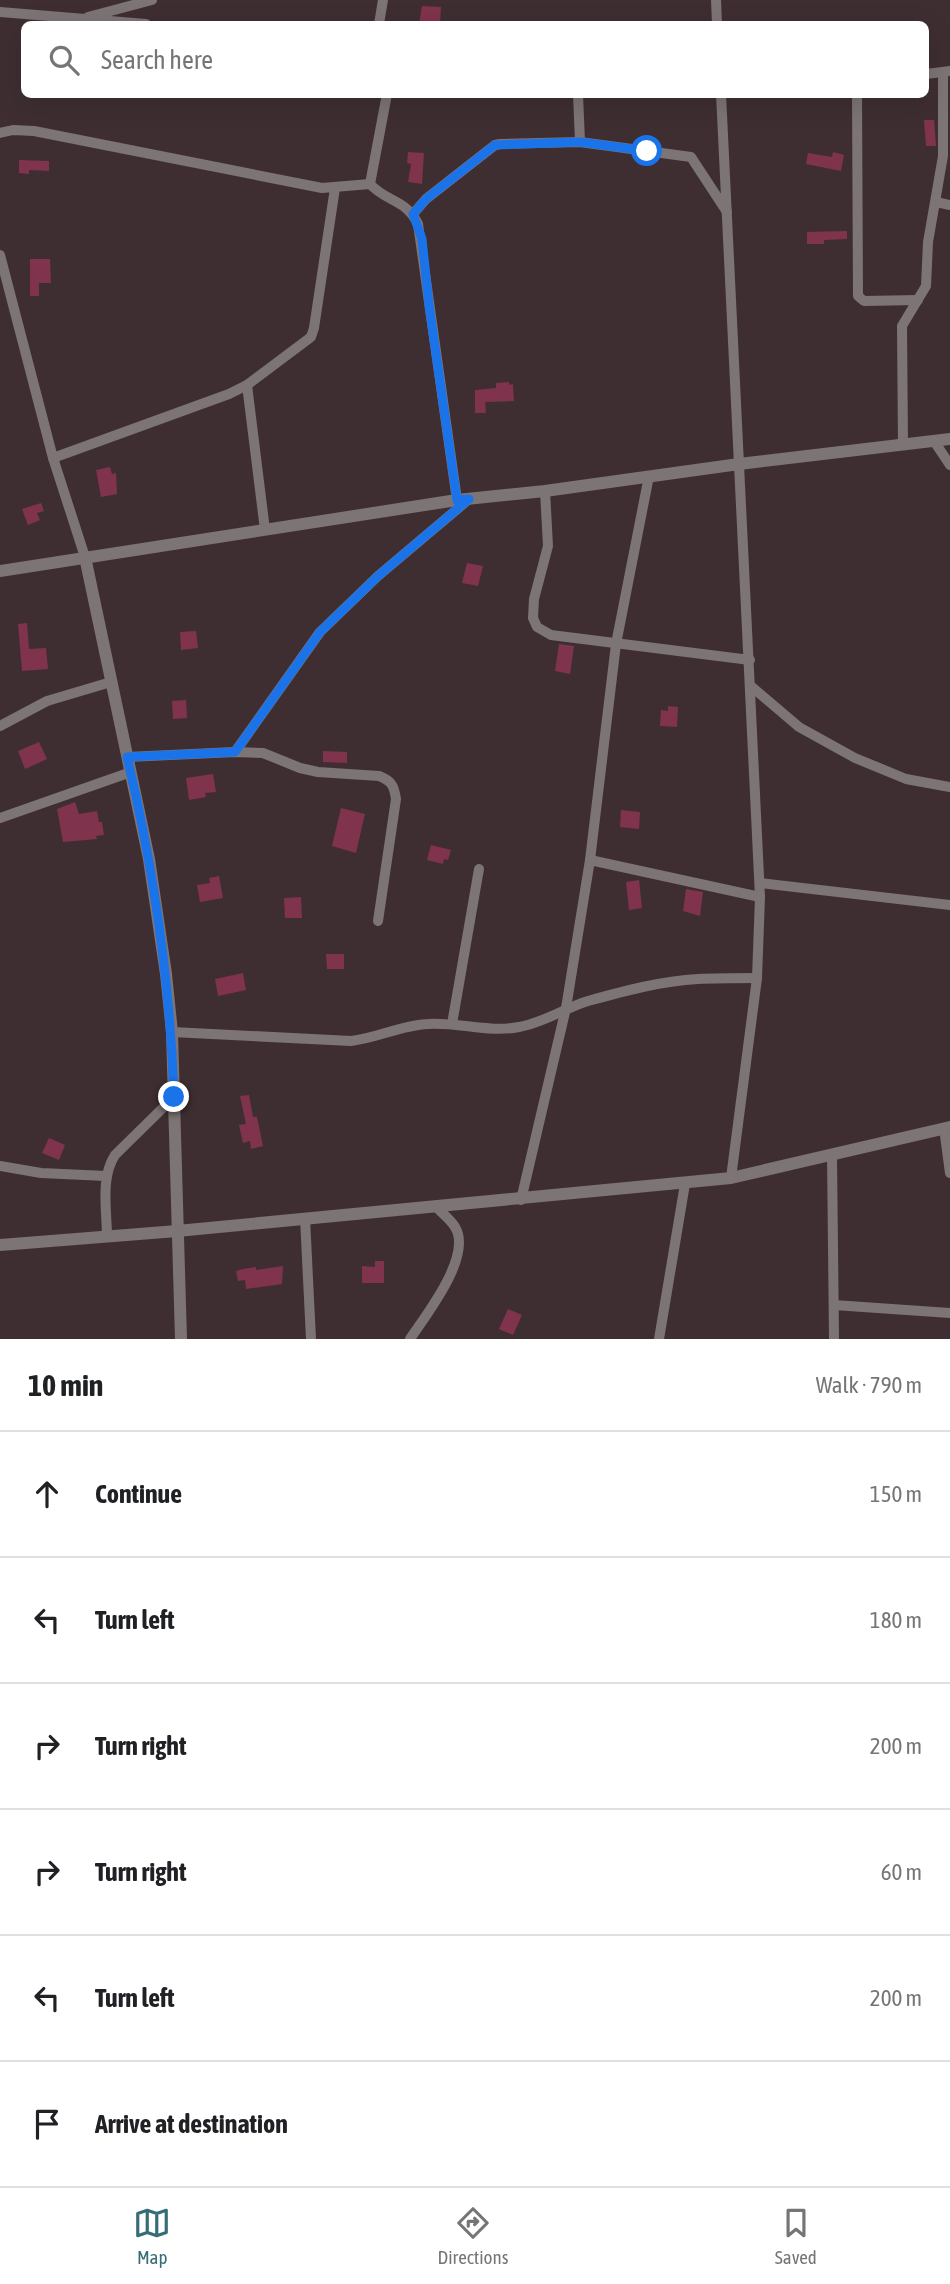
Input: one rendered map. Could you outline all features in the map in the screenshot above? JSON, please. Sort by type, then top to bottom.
[{"type":"street","points":[[82,18],[152,0]]},
{"type":"street","points":[[380,21],[383,0]]},
{"type":"street","points":[[716,0],[717,21]]},
{"type":"street","points":[[0,12],[114,21]]},
{"type":"street","points":[[903,445],[902,327],[926,286],[928,242],[943,156],[946,72]]},
{"type":"street","points":[[370,184],[386,98]]},
{"type":"street","points":[[578,98],[580,142]]},
{"type":"street","points":[[721,98],[760,883],[757,978],[731,1178]]},
{"type":"street","points":[[857,98],[859,296],[864,301],[918,300]]},
{"type":"street","points":[[0,132],[34,131],[322,188],[370,184]]},
{"type":"street","points":[[413,214],[426,199],[495,145],[580,142],[691,157],[728,213]]},
{"type":"street","points":[[370,184],[375,190],[403,204],[413,214],[422,239],[429,305],[463,500]]},
{"type":"street","points":[[53,458],[229,394],[247,385],[311,337],[335,188]]},
{"type":"street","points":[[936,202],[950,205]]},
{"type":"street","points":[[0,255],[53,458],[85,557],[158,914],[172,1032],[181,1339]]},
{"type":"street","points":[[247,385],[265,530]]},
{"type":"street","points":[[0,571],[463,500],[545,492],[739,464],[950,439]]},
{"type":"street","points":[[934,441],[950,465]]},
{"type":"street","points":[[521,1200],[566,1008],[590,860],[615,643],[649,476]]},
{"type":"street","points":[[545,492],[548,546],[534,599],[534,623],[542,631],[551,635],[750,660]]},
{"type":"street","points":[[235,752],[320,632],[463,500]]},
{"type":"street","points":[[0,726],[47,701],[111,682]]},
{"type":"street","points":[[751,687],[799,727],[855,758],[906,779],[950,787]]},
{"type":"street","points":[[127,757],[263,753],[318,772],[388,779],[393,785],[396,799],[378,921]]},
{"type":"street","points":[[0,818],[131,772]]},
{"type":"street","points":[[590,860],[760,897]]},
{"type":"street","points":[[452,1024],[479,869]]},
{"type":"street","points":[[760,883],[950,905]]},
{"type":"street","points":[[172,1032],[351,1041],[371,1039],[426,1024],[496,1029],[518,1027],[539,1022],[566,1008],[635,988],[696,979],[757,978]]},
{"type":"street","points":[[107,1237],[106,1177],[109,1164],[174,1097]]},
{"type":"street","points":[[0,1245],[685,1184],[731,1178],[947,1128],[950,1173]]},
{"type":"street","points":[[832,1156],[834,1339]]},
{"type":"street","points":[[0,1166],[41,1173],[106,1177]]},
{"type":"street","points":[[659,1339],[685,1184]]},
{"type":"street","points":[[410,1339],[451,1275],[456,1258],[459,1241],[456,1228],[436,1207]]},
{"type":"street","points":[[305,1218],[311,1339]]},
{"type":"street","points":[[834,1305],[950,1313]]},
{"type":"building","points":[[422,6],[441,7],[440,21],[420,21]]},
{"type":"building","points":[[924,120],[934,120],[936,146],[926,146]]},
{"type":"building","points":[[408,152],[424,153],[422,184],[408,182],[411,164],[407,163]]},
{"type":"building","points":[[833,152],[844,155],[841,171],[806,164],[808,153],[832,157]]},
{"type":"building","points":[[19,160],[49,161],[49,171],[29,170],[29,174],[19,173]]},
{"type":"building","points":[[847,231],[847,239],[824,240],[824,244],[807,244],[807,232]]},
{"type":"building","points":[[30,259],[50,259],[51,283],[39,283],[39,296],[30,296]]},
{"type":"building","points":[[509,382],[509,385],[513,384],[514,401],[485,402],[486,413],[475,413],[475,390],[496,388],[496,383]]},
{"type":"building","points":[[110,467],[112,474],[116,473],[117,494],[101,497],[96,470]]},
{"type":"building","points":[[41,503],[44,511],[37,513],[40,520],[28,525],[22,509]]},
{"type":"building","points":[[467,563],[483,566],[478,586],[462,583]]},
{"type":"building","points":[[27,623],[29,649],[46,648],[48,669],[22,671],[18,624]]},
{"type":"building","points":[[196,631],[198,648],[181,650],[180,632]]},
{"type":"building","points":[[559,644],[574,646],[570,674],[555,671]]},
{"type":"building","points":[[186,700],[187,718],[173,719],[172,701]]},
{"type":"building","points":[[668,706],[678,707],[677,727],[660,726],[661,710],[668,711]]},
{"type":"building","points":[[39,742],[47,759],[25,769],[18,751]]},
{"type":"building","points":[[323,751],[347,752],[347,763],[323,762]]},
{"type":"building","points":[[213,774],[216,792],[205,793],[206,797],[189,800],[186,778]]},
{"type":"building","points":[[75,802],[79,814],[97,811],[104,835],[96,836],[97,839],[63,842],[57,809]]},
{"type":"building","points":[[341,808],[365,814],[356,853],[332,846]]},
{"type":"building","points":[[621,810],[640,812],[639,829],[620,827]]},
{"type":"building","points":[[431,845],[451,850],[448,860],[444,859],[443,864],[427,860]]},
{"type":"building","points":[[219,876],[223,898],[200,902],[197,885],[210,883],[209,878]]},
{"type":"building","points":[[639,880],[642,908],[629,910],[626,882]]},
{"type":"building","points":[[686,889],[703,892],[700,916],[683,911]]},
{"type":"building","points":[[301,897],[302,918],[285,918],[284,898]]},
{"type":"building","points":[[326,954],[344,954],[344,969],[327,969]]},
{"type":"building","points":[[243,973],[246,990],[218,996],[215,979]]},
{"type":"building","points":[[249,1095],[263,1146],[251,1149],[250,1141],[243,1143],[239,1125],[246,1124],[240,1096]]},
{"type":"building","points":[[49,1138],[65,1145],[59,1160],[42,1153]]},
{"type":"building","points":[[375,1261],[384,1261],[384,1283],[362,1283],[362,1266],[375,1267]]},
{"type":"building","points":[[283,1266],[282,1284],[246,1289],[245,1280],[238,1281],[236,1271]]},
{"type":"building","points":[[508,1309],[522,1315],[513,1335],[499,1329]]},
{"type":"route","points":[[174,1097],[172,1032],[158,914],[127,757],[235,752],[320,632],[378,576],[469,499],[457,500],[422,239],[413,214],[426,199],[495,145],[580,142],[647,151]]}]
